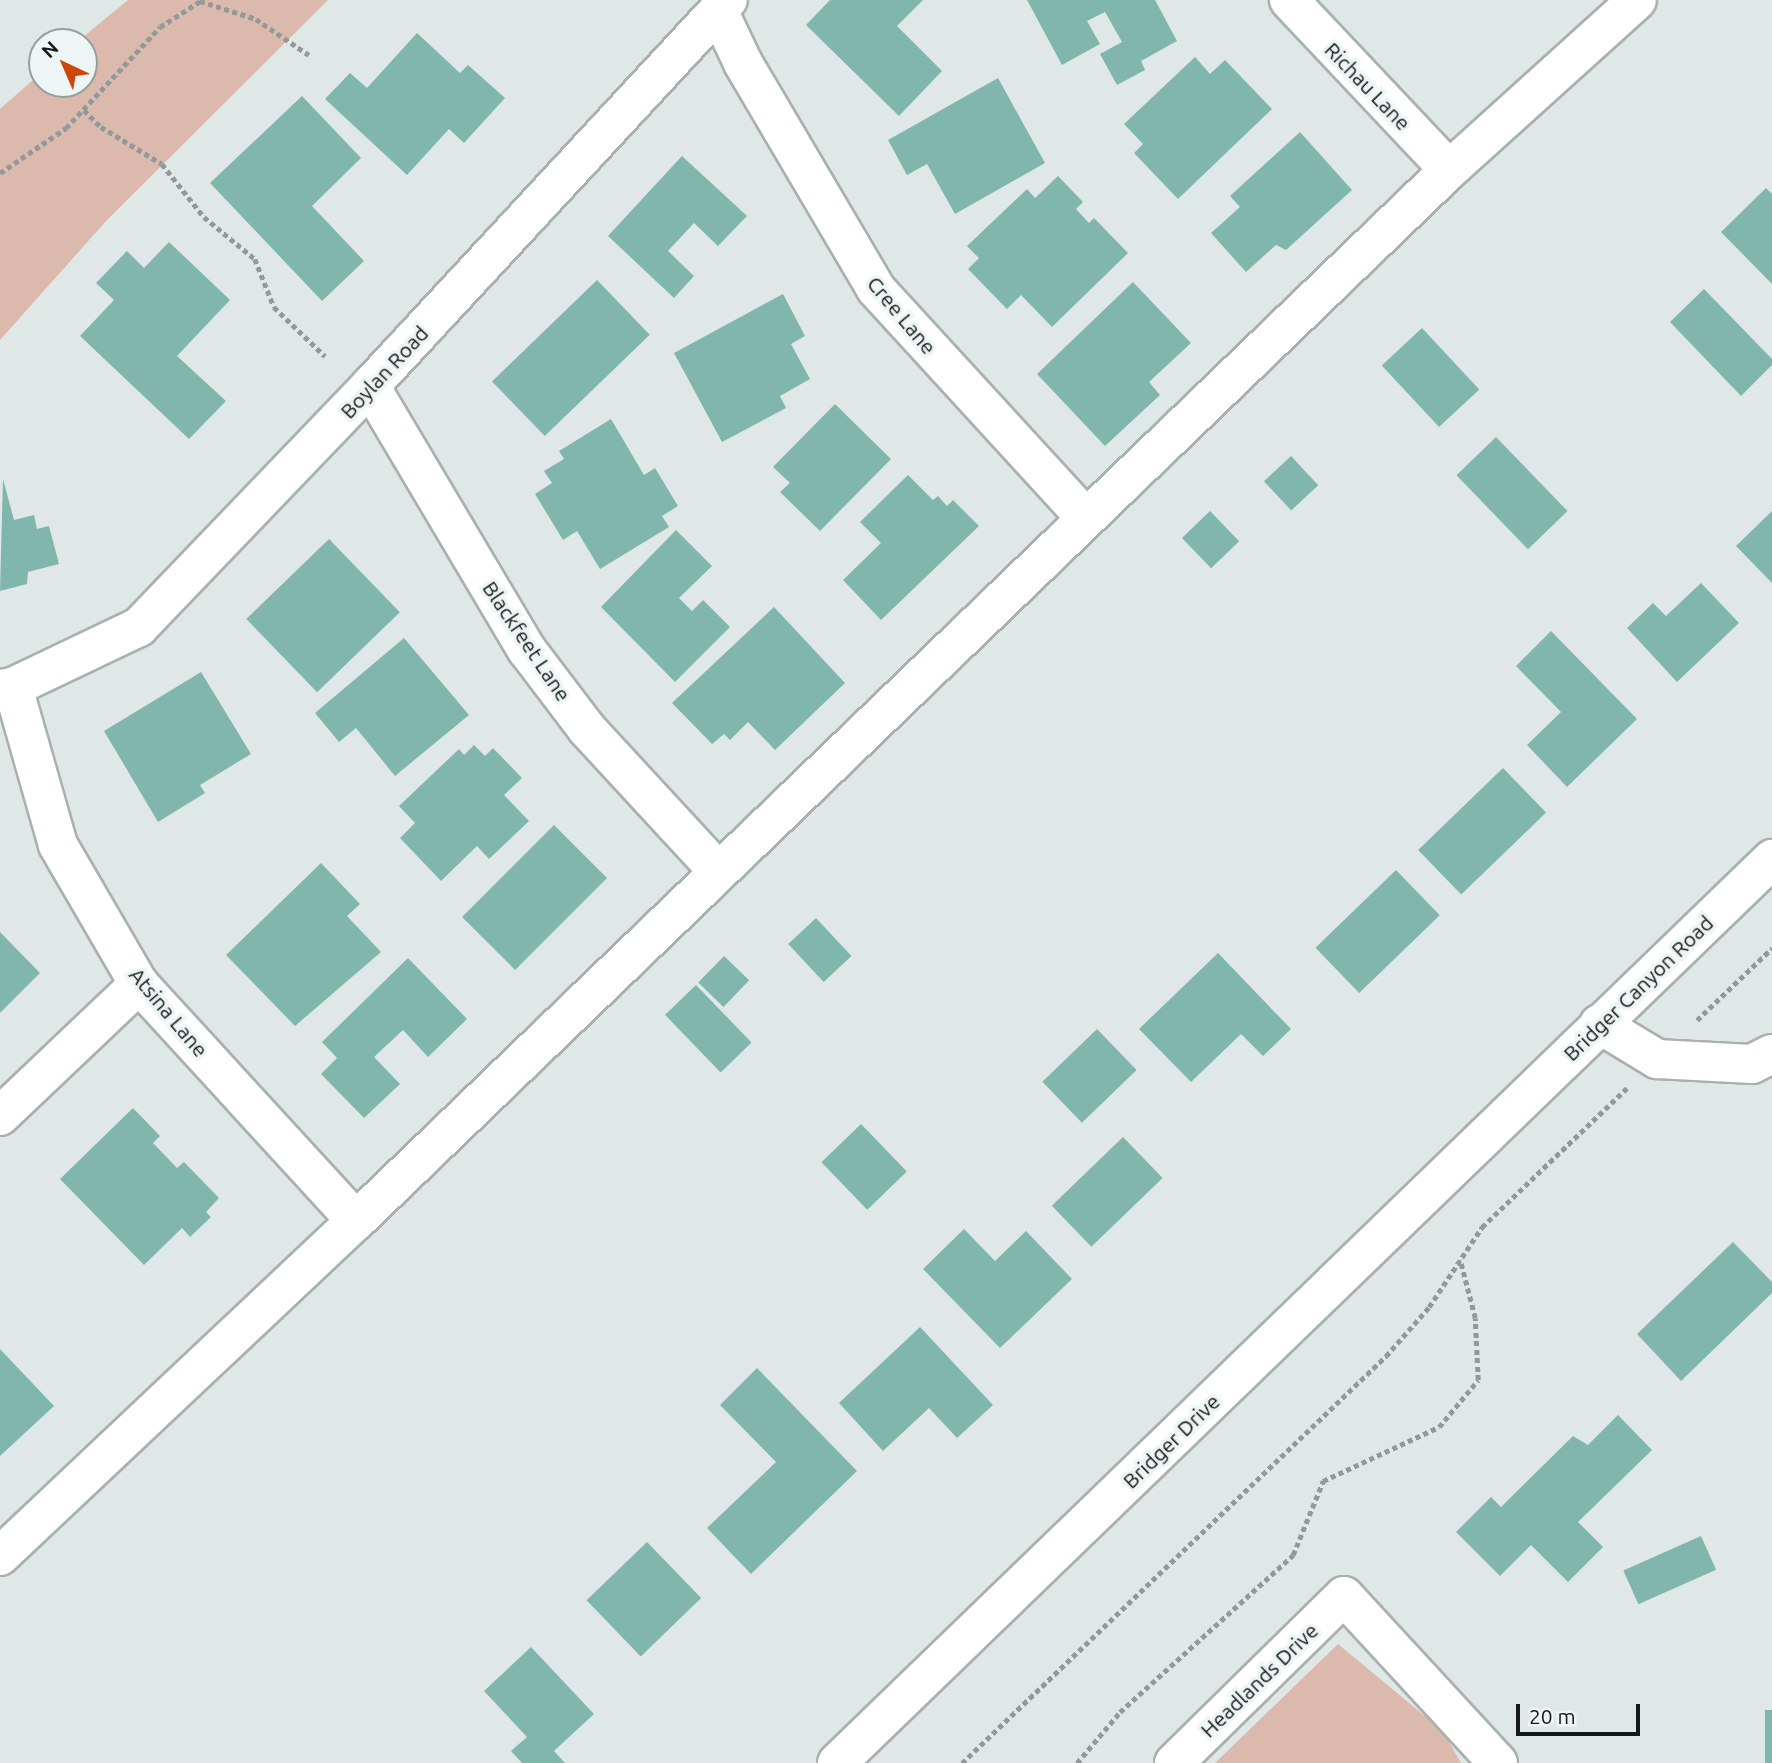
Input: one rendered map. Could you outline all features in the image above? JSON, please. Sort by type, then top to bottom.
[{"type":"street","name":"Richau Lane","points":[[1289,0],[1449,170]]},
{"type":"street","points":[[0,1556],[356,1221],[717,870],[1449,170],[1637,0]]},
{"type":"street","name":"Boylan Road","points":[[7,688],[139,627],[370,387],[723,5]]},
{"type":"street","name":"Cree Lane","points":[[723,5],[743,63],[876,289],[1085,517]]},
{"type":"street","name":"Blackfeet Lane","points":[[370,387],[527,650],[587,729],[717,870]]},
{"type":"street","name":"Atsina Lane","points":[[7,688],[58,845],[139,984],[356,1221]]},
{"type":"street","name":"Bridger Canyon Road","points":[[1505,1118],[1772,859]]},
{"type":"street","points":[[0,1116],[139,984]]},
{"type":"street","points":[[1599,1024],[1657,1059],[1752,1064],[1772,1055]]},
{"type":"street","name":"Bridger Drive","points":[[837,1763],[1505,1118]]},
{"type":"street","name":"Headlands Drive","points":[[1174,1763],[1344,1597],[1498,1763]]},
{"type":"path","points":[[0,173],[84,110],[160,27],[201,1],[256,19],[309,55]]},
{"type":"path","points":[[84,110],[101,127],[162,164],[205,218],[256,259],[274,307],[325,356]]},
{"type":"path","points":[[962,1763],[1386,1356],[1429,1307],[1482,1227]]},
{"type":"path","points":[[1077,1763],[1120,1712],[1293,1555],[1323,1481],[1439,1427],[1478,1381],[1475,1318],[1460,1260]]},
{"type":"shaded area","points":[[128,0],[328,0],[107,220],[0,340],[0,109],[28,84],[28,98],[98,98],[98,28],[94,28]]},
{"type":"shaded area","points":[[1338,1644],[1443,1731],[1461,1763],[1215,1763]]},
{"type":"building","points":[[830,0],[923,0],[897,26],[942,71],[899,116],[806,25]]},
{"type":"building","points":[[1027,0],[1155,0],[1177,41],[1141,61],[1145,70],[1117,85],[1100,54],[1122,42],[1105,12],[1087,21],[1100,44],[1062,65]]},
{"type":"building","points":[[417,33],[460,73],[468,65],[505,98],[464,143],[449,129],[407,175],[325,99],[350,73],[367,88]]},
{"type":"building","points":[[1195,57],[1210,74],[1225,60],[1272,109],[1178,199],[1134,153],[1143,144],[1124,124]]},
{"type":"building","points":[[998,78],[1045,163],[955,214],[927,164],[907,175],[888,140]]},
{"type":"building","points":[[302,96],[361,158],[312,206],[364,261],[322,301],[210,183]]},
{"type":"building","points":[[1300,132],[1352,190],[1286,250],[1276,245],[1246,272],[1211,233],[1240,207],[1230,196]]},
{"type":"building","points":[[682,156],[747,216],[718,246],[694,223],[668,251],[694,276],[674,298],[608,236]]},
{"type":"building","points":[[1058,176],[1083,202],[1076,209],[1089,223],[1094,218],[1128,253],[1052,327],[1021,295],[1007,309],[968,269],[979,258],[967,246],[1027,189],[1035,198]]},
{"type":"building","points":[[1766,188],[1772,194],[1772,284],[1721,232]]},
{"type":"building","points":[[169,242],[230,300],[177,356],[226,401],[189,439],[80,336],[114,300],[96,283],[127,251],[144,268]]},
{"type":"building","points":[[597,280],[650,335],[545,436],[492,381]]},
{"type":"building","points":[[1133,282],[1191,343],[1149,382],[1160,395],[1105,446],[1037,374]]},
{"type":"building","points":[[1704,289],[1772,359],[1772,365],[1741,396],[1670,322]]},
{"type":"building","points":[[783,294],[805,336],[791,344],[810,379],[780,396],[786,408],[722,442],[674,353]]},
{"type":"building","points":[[1422,328],[1479,389],[1439,427],[1382,366]]},
{"type":"building","points":[[835,404],[891,459],[820,531],[780,492],[790,483],[773,467]]},
{"type":"building","points":[[611,419],[644,475],[655,468],[678,506],[662,516],[669,527],[600,569],[577,531],[563,540],[535,494],[552,483],[544,471],[564,459],[559,451]]},
{"type":"building","points":[[1496,437],[1568,511],[1528,549],[1456,475]]},
{"type":"building","points":[[1291,456],[1318,485],[1291,510],[1264,481]]},
{"type":"building","points":[[908,475],[933,500],[938,496],[947,506],[953,500],[979,526],[881,620],[843,580],[881,543],[860,522]]},
{"type":"building","points":[[3,479],[14,520],[34,515],[37,529],[49,526],[59,564],[28,572],[27,584],[0,591]]},
{"type":"building","points":[[1210,511],[1239,541],[1211,568],[1182,538]]},
{"type":"building","points":[[1772,511],[1772,583],[1736,546]]},
{"type":"building","points":[[676,530],[712,566],[679,598],[692,611],[703,600],[730,627],[675,682],[601,607]]},
{"type":"building","points":[[329,539],[400,612],[317,692],[246,619]]},
{"type":"building","points":[[1701,583],[1739,623],[1677,682],[1627,628],[1653,603],[1666,616]]},
{"type":"building","points":[[774,607],[845,683],[775,750],[748,722],[730,740],[724,734],[712,744],[672,703]]},
{"type":"building","points":[[1551,631],[1637,719],[1567,787],[1527,745],[1561,712],[1516,666]]},
{"type":"building","points":[[404,638],[469,715],[395,776],[356,728],[339,742],[315,713]]},
{"type":"building","points":[[201,672],[251,754],[200,785],[205,793],[158,822],[104,731]]},
{"type":"building","points":[[474,745],[485,756],[493,748],[522,778],[504,795],[529,821],[489,859],[477,846],[441,881],[400,838],[415,823],[399,806],[459,749],[464,755]]},
{"type":"building","points":[[1503,768],[1546,813],[1461,895],[1418,850]]},
{"type":"building","points":[[554,825],[607,878],[515,970],[462,917]]},
{"type":"building","points":[[321,863],[360,904],[347,916],[381,952],[295,1026],[226,955]]},
{"type":"building","points":[[1396,870],[1440,915],[1359,993],[1315,948]]},
{"type":"building","points":[[816,918],[851,956],[824,982],[788,944]]},
{"type":"building","points":[[0,932],[40,973],[0,1013]]},
{"type":"building","points":[[1218,953],[1291,1029],[1263,1056],[1241,1034],[1191,1082],[1139,1029]]},
{"type":"building","points":[[724,956],[749,980],[723,1007],[698,983]]},
{"type":"building","points":[[408,958],[467,1019],[428,1057],[403,1030],[374,1057],[400,1084],[364,1118],[321,1074],[337,1058],[322,1042]]},
{"type":"building","points":[[696,985],[752,1043],[721,1072],[665,1015]]},
{"type":"building","points":[[1097,1029],[1137,1070],[1082,1123],[1042,1082]]},
{"type":"building","points":[[133,1108],[160,1136],[153,1143],[177,1168],[184,1162],[219,1198],[206,1212],[211,1217],[190,1237],[182,1228],[144,1265],[60,1179]]},
{"type":"building","points":[[861,1124],[907,1171],[867,1210],[821,1162]]},
{"type":"building","points":[[1123,1137],[1163,1178],[1091,1247],[1052,1206]]},
{"type":"building","points":[[964,1229],[995,1261],[1026,1231],[1072,1279],[1000,1348],[923,1269]]},
{"type":"building","points":[[1733,1242],[1772,1282],[1772,1293],[1681,1381],[1637,1334]]},
{"type":"building","points":[[920,1327],[993,1405],[957,1438],[929,1408],[883,1451],[839,1403]]},
{"type":"building","points":[[0,1349],[54,1406],[0,1456]]},
{"type":"building","points":[[757,1368],[857,1471],[751,1574],[707,1528],[776,1462],[720,1405]]},
{"type":"building","points":[[1618,1415],[1652,1450],[1578,1522],[1603,1547],[1568,1582],[1531,1545],[1500,1576],[1456,1532],[1491,1497],[1501,1507],[1573,1436],[1588,1445]]},
{"type":"building","points":[[1701,1536],[1716,1570],[1638,1604],[1623,1571]]},
{"type":"building","points":[[647,1542],[701,1598],[641,1656],[587,1600]]},
{"type":"building","points":[[531,1647],[594,1714],[554,1751],[565,1763],[522,1763],[511,1751],[527,1737],[484,1691]]},
{"type":"building","points":[[1765,1710],[1772,1710],[1772,1763],[1765,1763]]}]
